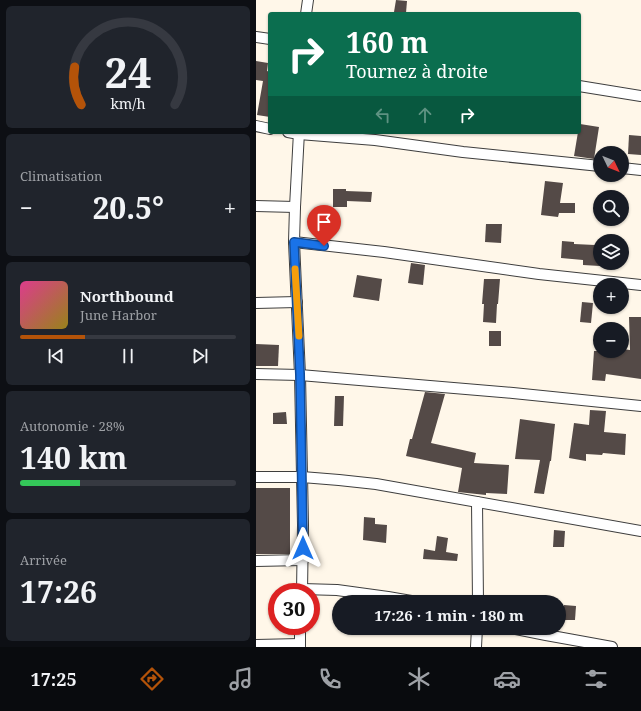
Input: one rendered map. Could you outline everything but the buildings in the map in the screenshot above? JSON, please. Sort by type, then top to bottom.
[{"type":"street","points":[[306,12],[308,0]]},
{"type":"street","points":[[256,37],[268,39]]},
{"type":"street","points":[[581,86],[641,96]]},
{"type":"street","points":[[256,126],[268,129]]},
{"type":"street","points":[[299,134],[294,208],[294,242],[300,374],[302,583]]},
{"type":"street","points":[[310,134],[593,165]]},
{"type":"street","points":[[629,169],[641,170]]},
{"type":"street","points":[[256,206],[294,208]]},
{"type":"street","points":[[294,242],[384,252],[539,274],[641,285]]},
{"type":"street","points":[[256,303],[297,302]]},
{"type":"street","points":[[256,374],[300,374],[641,406]]},
{"type":"street","points":[[256,478],[302,477],[376,484],[641,531]]},
{"type":"street","points":[[477,502],[478,595]]},
{"type":"street","points":[[256,561],[303,560]]},
{"type":"street","points":[[320,590],[337,590],[373,595]]},
{"type":"street","points":[[476,647],[477,635]]},
{"type":"street","points":[[546,635],[612,647]]},
{"type":"street","points":[[256,645],[300,645]]},
{"type":"slow traffic","points":[[295,269],[299,336]]},
{"type":"route","points":[[303,548],[300,374],[294,242],[324,246]]}]
